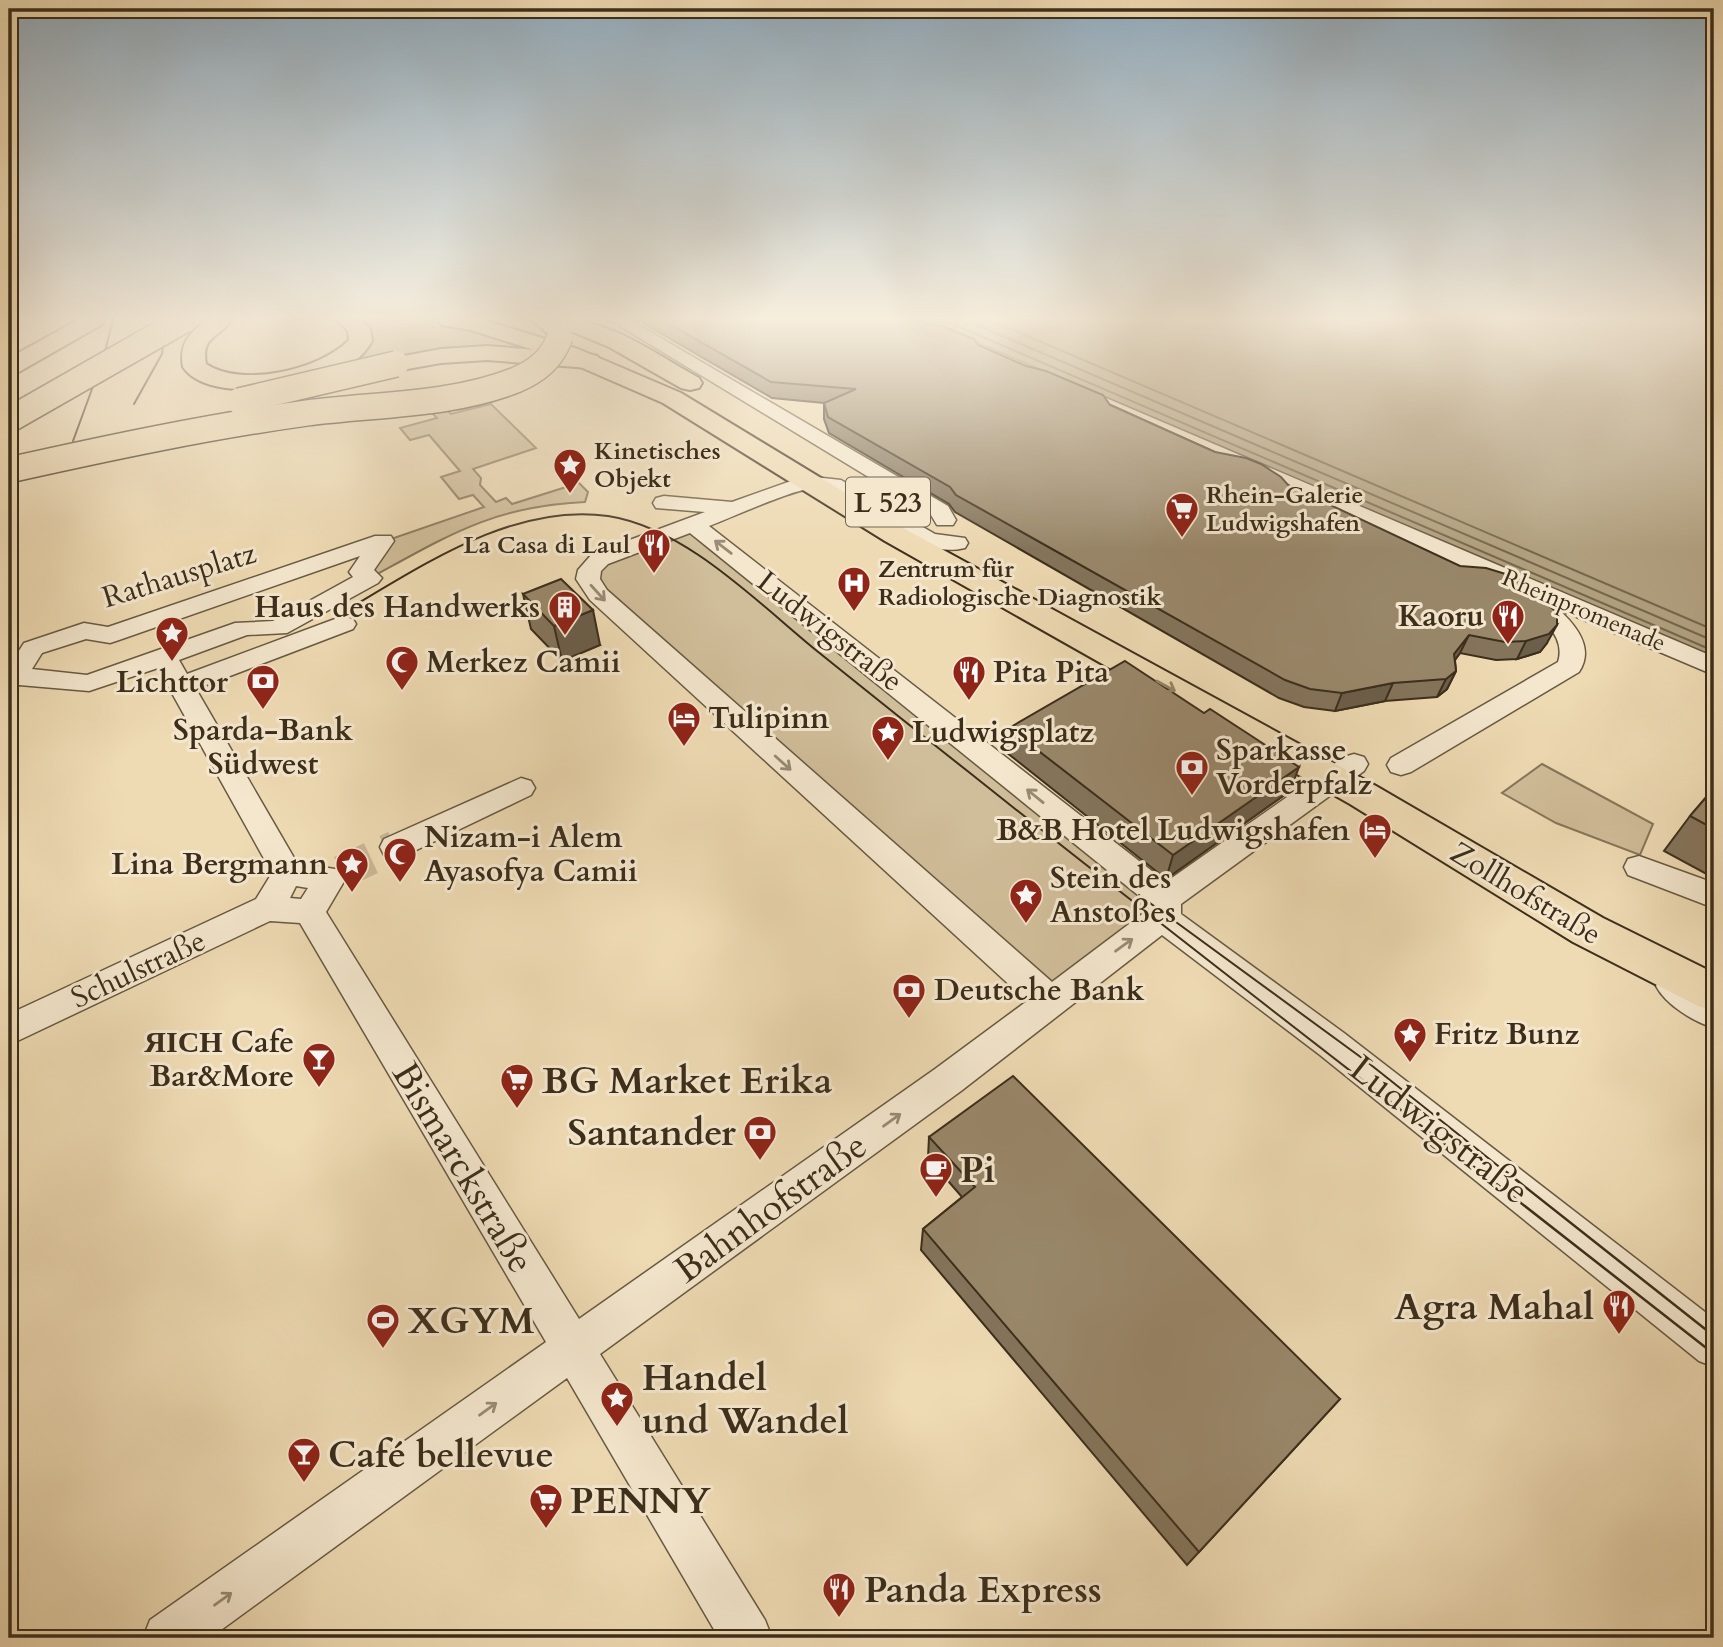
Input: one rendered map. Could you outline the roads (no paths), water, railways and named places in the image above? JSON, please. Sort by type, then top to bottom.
[{"type":"main road","points":[[9,420],[49,397]]},
{"type":"main road","points":[[9,470],[209,408],[256,397]]},
{"type":"main road","points":[[9,470],[244,422],[433,397]]},
{"type":"main road","name":"L 523","points":[[669,397],[895,535],[1344,772]]},
{"type":"main road","name":"L 523","points":[[712,397],[951,531],[1344,772]]},
{"type":"main road","name":"Zollhofstraße","points":[[1344,772],[1598,922],[1714,972]]},
{"type":"main road","name":"L 523","points":[[1598,922],[1714,990]]},
{"type":"street","points":[[748,397],[940,511],[951,531],[929,540],[833,485],[806,481],[600,559],[590,570],[590,585],[1049,1000]]},
{"type":"street","name":"Rheinpromenade","points":[[1089,397],[1714,667]]},
{"type":"street","points":[[761,499],[767,474],[765,455]]},
{"type":"street","points":[[664,503],[738,508]]},
{"type":"street","name":"Ludwigstraße","points":[[694,525],[1163,908],[1714,1346]]},
{"type":"street","name":"Rathausplatz","points":[[383,541],[361,572],[370,578],[278,628],[244,628],[89,683],[12,678],[33,648],[84,631],[110,635],[383,541]]},
{"type":"street","points":[[1401,765],[1573,662],[1570,639],[1551,616],[1529,599],[1483,578],[1462,557]]},
{"type":"street","points":[[180,686],[335,627],[303,614]]},
{"type":"street","points":[[164,656],[288,874]]},
{"type":"street","name":"Bahnhofstraße","points":[[168,1638],[948,1080],[1163,908],[1344,772]]},
{"type":"street","points":[[396,847],[522,788]]},
{"type":"street","points":[[1639,867],[1714,896]]},
{"type":"street","points":[[288,874],[335,875],[310,912],[267,908],[288,874]]},
{"type":"street","name":"Schulstraße","points":[[9,1030],[267,908]]},
{"type":"street","name":"Bismarckstraße","points":[[310,912],[747,1638]]},
{"type":"street","name":"Zollhofstraße","points":[[1598,922],[1714,1014]]},
{"type":"water","points":[[1104,397],[1714,397],[1714,659]]},
{"type":"tunnel","points":[[341,872],[395,847]]},
{"type":"tram line","points":[[73,441],[89,397]]},
{"type":"tram line","points":[[134,404],[138,397]]},
{"type":"tram line","points":[[338,615],[467,543],[536,519],[572,514],[608,516],[637,523],[665,535],[693,551],[746,590],[817,651],[1034,823],[1482,1173]]},
{"type":"tram line","points":[[1139,895],[1366,1061],[1507,1173]]},
{"type":"tram line","points":[[1480,1171],[1714,1354]]},
{"type":"tram line","points":[[1505,1171],[1714,1336]]},
{"type":"place","name":"Kinetisches Objekt","points":[[570,495]]},
{"type":"place","name":"Rhein-Galerie Ludwigshafen","points":[[1182,539]]},
{"type":"place","name":"La Casa di Laul","points":[[654,575]]},
{"type":"place","name":"Zentrum für Radiologische Diagnostik","points":[[854,613]]},
{"type":"place","name":"Haus des Handwerks","points":[[565,637]]},
{"type":"place","name":"Kaoru","points":[[1508,646]]},
{"type":"place","name":"Lichttor","points":[[172,663]]},
{"type":"place","name":"Merkez Camii","points":[[402,692]]},
{"type":"place","name":"Pita Pita","points":[[969,702]]},
{"type":"place","name":"Sparda-Bank Südwest","points":[[263,711]]},
{"type":"place","name":"Tulipinn","points":[[684,748]]},
{"type":"place","name":"Ludwigsplatz","points":[[888,762]]},
{"type":"place","name":"Sparkasse Vorderpfalz","points":[[1192,797]]},
{"type":"place","name":"B&B Hotel Ludwigshafen","points":[[1375,860]]},
{"type":"place","name":"Nizam-i Alem Ayasofya Camii","points":[[400,884]]},
{"type":"place","name":"Lina Bergmann","points":[[352,894]]},
{"type":"place","name":"Stein des Anstoßes","points":[[1026,925]]},
{"type":"place","name":"Deutsche Bank","points":[[909,1020]]},
{"type":"place","name":"Fritz Bunz","points":[[1410,1064]]},
{"type":"place","name":"ЯІСН Cafe Bar&More","points":[[319,1089]]},
{"type":"place","name":"BG Market Erika","points":[[517,1110]]},
{"type":"place","name":"Santander","points":[[760,1162]]},
{"type":"place","name":"Pi","points":[[936,1199]]},
{"type":"place","name":"Agra Mahal","points":[[1619,1336]]},
{"type":"place","name":"XGYM","points":[[383,1350]]},
{"type":"place","name":"Handel und Wandel","points":[[617,1428]]},
{"type":"place","name":"Café bellevue","points":[[304,1484]]},
{"type":"place","name":"PENNY","points":[[546,1530]]},
{"type":"place","name":"Panda Express","points":[[839,1619]]}]
